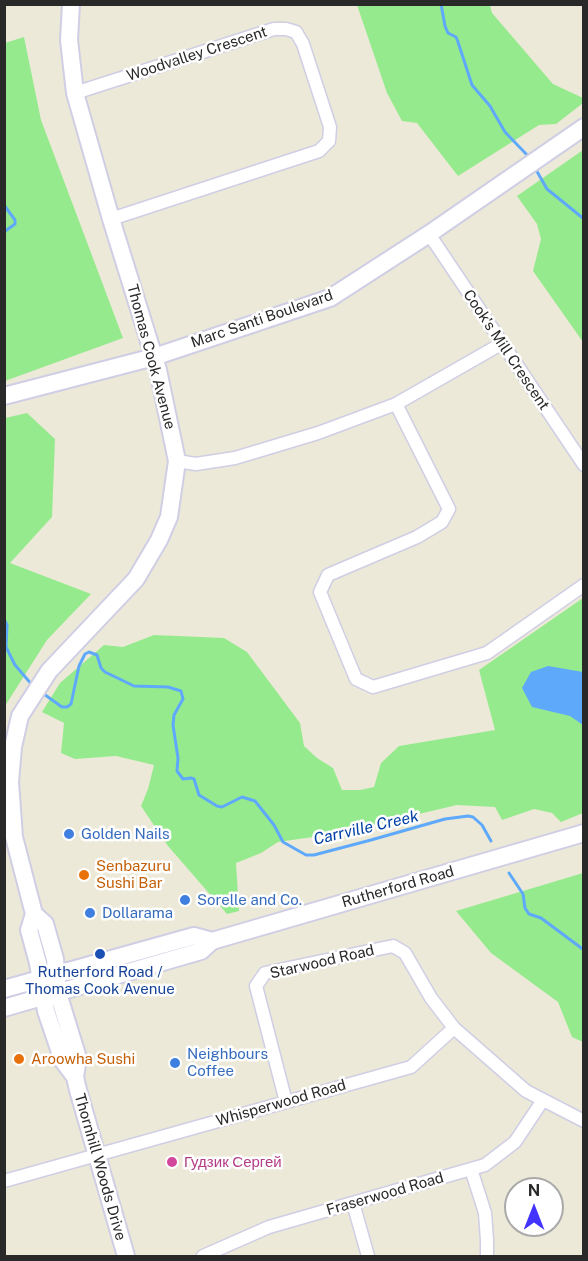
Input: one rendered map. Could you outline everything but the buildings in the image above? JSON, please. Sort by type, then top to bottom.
[{"type":"street","name":"Thomas Cook Avenue","points":[[48,976],[55,959],[45,924],[34,914],[14,837],[9,746],[20,716],[49,671],[136,579],[159,540],[169,517],[177,461],[154,357],[75,93],[69,40],[71,4]]},
{"type":"street","name":"Woodvalley Crescent","points":[[75,93],[274,29],[286,29],[296,32],[303,44],[330,127],[329,141],[319,151],[111,219]]},
{"type":"street","name":"Marc Santi Boulevard","points":[[4,396],[154,357],[330,298],[429,234],[584,127]]},
{"type":"street","name":"Cook's Mill Crescent","points":[[429,234],[584,465]]},
{"type":"street","points":[[177,461],[196,464],[235,458],[318,433],[396,404],[501,344]]},
{"type":"street","points":[[396,404],[449,509],[442,522],[417,537],[328,574],[320,592],[356,679],[373,687],[487,653],[584,585]]},
{"type":"street","name":"Rutherford Road","points":[[4,1008],[201,951],[212,941],[584,833]]},
{"type":"street","name":"Rutherford Road","points":[[4,989],[194,936],[212,941]]},
{"type":"street","name":"Starwood Road","points":[[286,1102],[256,986],[265,973],[393,946],[405,953],[431,998],[454,1028],[526,1091],[584,1121]]},
{"type":"street","name":"Thornhill Woods Drive","points":[[48,976],[51,995],[78,1058],[75,1077],[126,1257]]},
{"type":"street","name":"Whisperwood Road","points":[[4,1181],[411,1067],[454,1028]]},
{"type":"street","name":"Fraserwood Road","points":[[203,1257],[269,1227],[485,1165],[515,1142],[543,1100]]},
{"type":"street","points":[[471,1169],[485,1213],[486,1257]]},
{"type":"street","points":[[354,1203],[368,1257]]},
{"type":"green space","points":[[357,5],[490,5],[492,13],[553,84],[583,98],[583,103],[556,124],[539,125],[458,176],[417,123],[402,121],[387,93]]},
{"type":"green space","points":[[24,37],[41,120],[123,338],[5,381],[5,43]]},
{"type":"green space","points":[[583,150],[583,342],[533,271],[541,239],[537,224],[517,196]]},
{"type":"green space","points":[[27,413],[55,439],[52,517],[10,563],[91,594],[47,640],[5,706],[5,418]]},
{"type":"green space","points":[[583,598],[583,813],[561,822],[552,813],[534,809],[502,820],[495,807],[457,805],[334,834],[278,842],[261,853],[236,863],[239,911],[227,914],[168,846],[141,806],[154,765],[116,756],[75,759],[61,753],[64,723],[42,712],[60,683],[104,645],[123,647],[154,635],[224,638],[247,652],[300,723],[304,746],[333,768],[342,790],[360,790],[374,787],[381,763],[399,746],[495,730],[479,670]]},
{"type":"green space","points":[[584,873],[583,1042],[572,1037],[558,1002],[491,953],[456,911]]},
{"type":"water","points":[[548,666],[583,672],[583,725],[570,716],[532,707],[522,688],[531,672]]},
{"type":"waterway","points":[[441,4],[445,26],[448,33],[456,37],[472,85],[490,106],[505,132],[529,157]]},
{"type":"waterway","points":[[535,168],[547,189],[584,219]]},
{"type":"waterway","name":"Carrville Creek","points":[[4,205],[15,220],[15,224],[4,232]]},
{"type":"waterway","name":"Carrville Creek","points":[[4,619],[7,625],[6,647],[15,665],[33,686]]},
{"type":"waterway","name":"Carrville Creek","points":[[41,692],[62,707],[71,704],[79,666],[85,654],[89,652],[97,655],[101,668],[105,672],[134,686],[168,687],[181,691],[183,699],[174,715],[173,725],[178,758],[177,771],[183,779],[194,779],[199,795],[217,806],[222,807],[242,797],[255,801],[274,825],[283,842],[306,855],[314,855],[445,819],[468,816],[473,817],[482,825],[491,841]]},
{"type":"waterway","name":"Carrville Creek","points":[[509,873],[523,894],[525,908],[529,914],[541,918],[584,950]]},
{"type":"place","name":"Golden Nails","points":[[69,834]]},
{"type":"place","name":"Senbazuru Sushi Bar","points":[[84,875]]},
{"type":"place","name":"Sorelle and Co.","points":[[185,900]]},
{"type":"place","name":"Dollarama","points":[[90,913]]},
{"type":"place","name":"Rutherford Road / Thomas Cook Avenue","points":[[100,954]]},
{"type":"place","name":"Aroowha Sushi","points":[[19,1059]]},
{"type":"place","name":"Neighbours Coffee","points":[[175,1063]]},
{"type":"place","name":"Гудзик Сергей","points":[[172,1162]]}]
